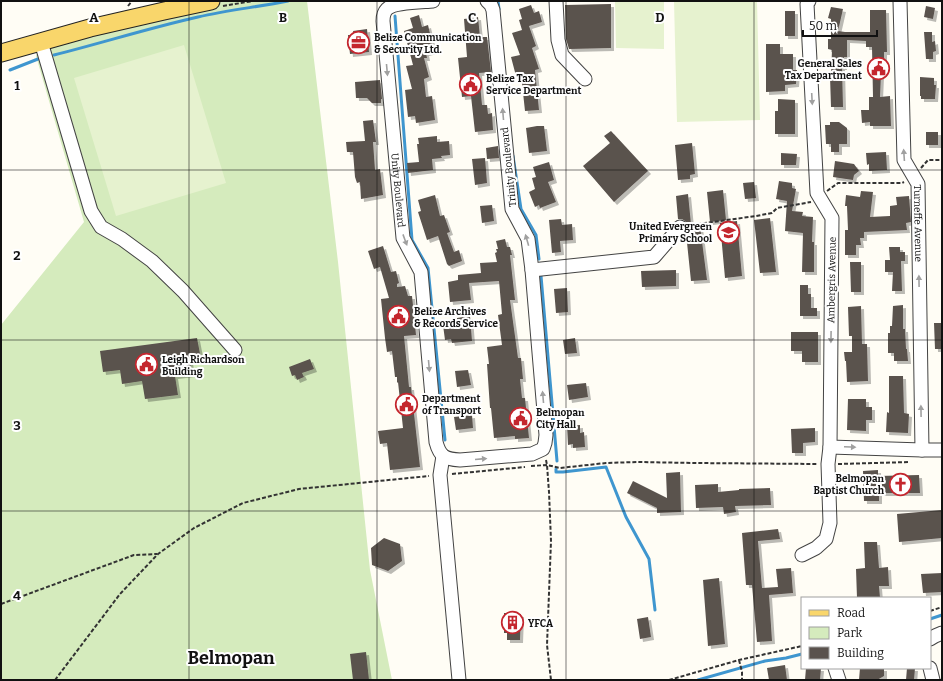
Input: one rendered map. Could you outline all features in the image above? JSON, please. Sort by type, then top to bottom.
[{"type":"main road","points":[[1,53],[90,28],[211,1]]},
{"type":"street","name":"Unity Boulevard","points":[[432,1],[398,4],[392,6],[386,9],[383,14],[383,21],[403,238],[421,272],[436,442],[438,449],[443,456]]},
{"type":"street","name":"Trinity Boulevard","points":[[487,1],[493,10],[512,209],[528,239],[532,270],[546,435],[545,443],[542,449]]},
{"type":"street","points":[[556,1],[558,40],[562,55],[585,79]]},
{"type":"street","name":"Turneffe Avenue","points":[[900,1],[904,160],[918,184],[922,450]]},
{"type":"street","name":"Ambergris Avenue","points":[[802,554],[816,548],[826,539],[830,523],[828,464],[830,447],[832,218],[817,193],[808,3]]},
{"type":"street","points":[[41,42],[91,211],[101,227],[122,239],[152,261],[183,291],[235,350]]},
{"type":"street","points":[[532,270],[654,257],[680,227]]},
{"type":"street","points":[[830,447],[942,450]]},
{"type":"street","points":[[460,680],[440,474],[443,456],[450,460],[460,460],[532,454],[542,449]]},
{"type":"street","points":[[931,638],[942,633]]},
{"type":"street","points":[[835,669],[839,680]]},
{"type":"street","points":[[930,669],[933,680]]},
{"type":"path","points":[[542,449],[547,465],[551,542],[547,645],[551,680]]},
{"type":"path","points":[[55,680],[120,594],[158,554],[194,528],[243,503],[299,489],[440,474],[547,465],[560,468],[606,463],[638,462],[828,464],[912,462]]},
{"type":"path","points":[[1,604],[134,555],[158,554]]},
{"type":"path","points":[[931,611],[942,607]]},
{"type":"path","points":[[669,680],[739,660],[801,646]]},
{"type":"path","points":[[739,660],[742,680]]},
{"type":"green space","points":[[211,1],[307,1],[338,262],[370,570],[392,680],[1,680],[1,325],[84,222],[36,56],[41,42]]},
{"type":"green space","points":[[615,1],[664,1],[664,49],[616,48]]},
{"type":"green space","points":[[674,1],[757,1],[760,120],[677,122]]},
{"type":"green space","points":[[184,45],[226,183],[116,216],[74,78]]},
{"type":"building","points":[[611,4],[611,48],[569,49],[566,39],[565,5]]},
{"type":"building","points":[[531,5],[534,13],[539,11],[542,22],[529,26],[536,46],[532,48],[539,69],[535,70],[539,110],[525,111],[521,74],[516,76],[511,57],[520,55],[512,33],[522,30],[519,20],[522,19],[519,9]]},
{"type":"building","points":[[926,6],[935,8],[933,19],[924,17]]},
{"type":"building","points":[[831,7],[843,9],[838,31],[845,32],[870,32],[870,10],[886,10],[887,52],[884,52],[884,74],[881,74],[880,97],[890,96],[891,126],[870,126],[870,122],[862,123],[861,110],[869,110],[869,97],[873,97],[872,47],[866,47],[866,41],[847,40],[847,57],[844,57],[844,67],[842,67],[843,107],[831,107],[830,76],[832,50],[828,49],[828,39],[831,39],[831,19],[828,18]]},
{"type":"building","points":[[785,11],[795,11],[795,36],[785,36]]},
{"type":"building","points":[[419,15],[422,27],[428,25],[434,51],[426,53],[427,58],[424,58],[429,77],[424,79],[426,97],[432,96],[435,120],[416,123],[415,116],[408,117],[405,90],[412,89],[406,66],[413,65],[404,31],[413,28],[410,18]]},
{"type":"building","points":[[478,17],[480,37],[487,37],[491,72],[479,73],[482,105],[487,105],[488,114],[492,113],[493,130],[475,132],[471,96],[462,97],[458,58],[467,57],[464,19]]},
{"type":"building","name":"Belize Communication & Security Ltd.","points":[[367,29],[369,52],[350,54],[348,35],[354,35],[353,31]]},
{"type":"building","points":[[924,32],[932,32],[932,42],[935,41],[936,51],[933,52],[933,59],[926,59]]},
{"type":"building","points":[[766,44],[780,44],[780,54],[793,54],[793,70],[797,70],[796,84],[785,85],[785,91],[766,92]]},
{"type":"building","points":[[920,77],[934,78],[934,85],[936,85],[935,99],[921,99]]},
{"type":"building","points":[[380,80],[381,103],[372,103],[367,98],[356,98],[355,82]]},
{"type":"building","points":[[778,99],[795,100],[795,134],[775,134],[775,111],[778,111]]},
{"type":"building","points":[[373,120],[376,142],[373,142],[375,170],[380,169],[383,195],[361,199],[360,182],[357,183],[355,177],[353,152],[347,152],[346,142],[365,141],[363,121]]},
{"type":"building","points":[[830,122],[839,122],[847,128],[847,144],[839,144],[839,152],[831,152],[831,144],[826,144],[825,125],[830,125]]},
{"type":"building","points":[[544,126],[547,151],[529,153],[526,128]]},
{"type":"building","points":[[611,131],[648,171],[614,202],[583,166],[610,143],[604,136]]},
{"type":"building","points":[[926,132],[938,132],[938,145],[926,145]]},
{"type":"building","points":[[437,136],[437,142],[449,141],[450,155],[432,159],[433,170],[408,173],[407,163],[419,162],[417,144],[419,144],[418,138]]},
{"type":"building","points":[[692,143],[695,174],[690,175],[690,179],[678,180],[675,145]]},
{"type":"building","points":[[498,146],[499,158],[487,159],[486,148]]},
{"type":"building","points":[[886,152],[887,170],[869,171],[866,153]]},
{"type":"building","points":[[781,153],[797,154],[796,165],[781,165]]},
{"type":"building","points":[[485,158],[487,183],[475,185],[472,159]]},
{"type":"building","points":[[835,161],[854,164],[859,171],[854,175],[853,180],[833,177]]},
{"type":"building","points":[[549,162],[554,180],[548,182],[556,202],[540,208],[539,205],[535,207],[529,192],[535,189],[532,178],[536,177],[533,167]]},
{"type":"building","points":[[779,181],[792,183],[792,188],[796,189],[792,211],[803,212],[802,216],[813,217],[812,242],[814,242],[814,272],[802,272],[803,233],[785,231],[787,201],[776,199]]},
{"type":"building","points":[[754,182],[756,198],[745,199],[743,183]]},
{"type":"building","points":[[723,190],[726,220],[710,222],[707,192]]},
{"type":"building","points":[[861,191],[873,192],[870,217],[890,216],[890,206],[897,205],[896,197],[909,196],[911,222],[906,223],[907,230],[864,232],[864,238],[860,238],[861,245],[856,245],[856,255],[845,255],[845,230],[848,230],[847,206],[845,206],[846,195],[860,197]]},
{"type":"building","points":[[688,194],[691,224],[687,224],[682,219],[678,219],[676,196]]},
{"type":"building","points":[[435,195],[440,216],[444,215],[450,232],[447,233],[454,252],[459,250],[462,261],[449,266],[438,236],[427,240],[418,212],[421,211],[418,200]]},
{"type":"building","points":[[492,205],[494,221],[482,223],[480,206]]},
{"type":"building","points":[[770,218],[776,272],[760,273],[754,220]]},
{"type":"building","points":[[561,219],[562,225],[572,224],[573,240],[560,241],[561,252],[552,253],[549,220]]},
{"type":"building","points":[[737,221],[742,276],[725,278],[720,223]]},
{"type":"building","points":[[700,226],[707,280],[691,281],[686,233],[688,228]]},
{"type":"building","points":[[505,239],[507,247],[510,247],[512,255],[510,255],[515,300],[510,300],[518,358],[521,358],[523,379],[520,379],[522,398],[525,398],[529,438],[515,439],[515,436],[494,438],[490,408],[487,347],[502,345],[498,315],[502,314],[499,281],[469,283],[471,300],[450,302],[448,282],[458,280],[458,275],[481,273],[480,263],[497,262],[495,253],[497,252],[496,249],[498,249],[496,241]]},
{"type":"building","points":[[383,246],[391,272],[396,271],[399,283],[397,284],[397,287],[405,286],[408,296],[412,296],[416,335],[404,336],[409,387],[411,387],[420,467],[390,470],[387,443],[380,444],[378,431],[403,428],[398,382],[397,383],[397,377],[395,377],[392,351],[387,352],[385,338],[381,299],[389,298],[380,267],[374,269],[368,251]]},
{"type":"building","points":[[889,247],[900,247],[900,252],[905,252],[905,261],[901,261],[902,291],[892,291],[893,272],[885,272],[885,260],[890,260]]},
{"type":"building","points":[[850,262],[861,262],[861,292],[851,292]]},
{"type":"building","points":[[676,270],[676,286],[642,287],[641,271]]},
{"type":"building","points":[[800,285],[808,285],[808,294],[811,294],[811,308],[817,308],[817,316],[800,316]]},
{"type":"building","points":[[567,288],[568,312],[556,313],[554,289]]},
{"type":"building","points":[[903,305],[903,329],[905,329],[908,361],[894,361],[894,353],[888,353],[888,333],[890,333],[890,326],[892,326],[893,306]]},
{"type":"building","points":[[861,306],[862,344],[867,344],[868,381],[847,382],[844,352],[852,352],[852,336],[849,336],[848,307]]},
{"type":"building","points":[[470,316],[472,341],[452,343],[451,339],[445,340],[443,325],[457,324],[457,318]]},
{"type":"building","points":[[934,323],[942,323],[942,349],[935,349]]},
{"type":"building","points":[[791,332],[818,332],[818,362],[802,362],[802,351],[791,351]]},
{"type":"building","name":"Leigh Richardson Building","points":[[197,338],[201,359],[190,361],[192,374],[175,376],[178,395],[145,399],[142,381],[122,384],[120,370],[103,372],[100,351]]},
{"type":"building","points":[[575,338],[577,353],[565,354],[563,340]]},
{"type":"building","points":[[310,359],[314,369],[302,373],[304,377],[297,380],[295,375],[292,376],[289,367]]},
{"type":"building","points":[[468,370],[471,385],[457,387],[455,371]]},
{"type":"building","points":[[889,376],[903,376],[904,413],[909,414],[908,433],[886,432],[887,412],[889,413]]},
{"type":"building","points":[[586,383],[588,397],[569,400],[567,385]]},
{"type":"building","points":[[848,399],[866,399],[866,407],[872,407],[872,420],[866,420],[866,431],[847,430]]},
{"type":"building","points":[[472,415],[473,428],[456,430],[454,417]]},
{"type":"building","points":[[580,425],[580,433],[584,432],[585,447],[573,448],[573,444],[568,445],[567,426]]},
{"type":"building","points":[[815,428],[815,442],[803,443],[803,453],[792,453],[791,429]]},
{"type":"building","points":[[878,470],[878,476],[919,475],[920,493],[879,493],[879,501],[864,501],[863,471]]},
{"type":"building","points":[[680,472],[681,512],[657,513],[657,508],[627,493],[633,481],[667,498],[666,473]]},
{"type":"building","points":[[718,484],[718,492],[739,489],[770,488],[771,505],[735,506],[736,512],[724,514],[723,507],[696,508],[695,485]]},
{"type":"building","points":[[942,510],[942,538],[899,542],[897,514]]},
{"type":"building","points":[[778,529],[780,539],[758,541],[762,588],[778,587],[776,569],[791,568],[793,593],[769,595],[772,641],[757,642],[752,585],[746,585],[742,533]]},
{"type":"building","points":[[384,538],[400,544],[402,561],[388,571],[372,565],[371,548]]},
{"type":"building","points":[[864,542],[877,542],[879,568],[888,567],[889,586],[879,586],[880,597],[857,597],[856,569],[865,568]]},
{"type":"building","points":[[942,573],[942,592],[923,593],[921,574]]},
{"type":"building","points":[[719,578],[725,644],[708,646],[703,580]]},
{"type":"building","name":"YFCA","points":[[504,613],[521,614],[520,640],[507,640],[507,633],[504,633]]},
{"type":"building","points":[[648,617],[651,637],[640,639],[637,619]]},
{"type":"building","points":[[366,652],[369,680],[353,680],[350,654]]},
{"type":"building","points":[[785,665],[787,680],[769,680],[767,668]]},
{"type":"building","points":[[806,669],[821,669],[820,680],[805,680]]},
{"type":"building","points":[[860,669],[884,669],[884,676],[877,680],[859,680]]},
{"type":"building","points":[[907,669],[915,669],[914,680],[906,680]]},
{"type":"waterway","points":[[54,55],[198,17],[288,1]]},
{"type":"waterway","points":[[498,1],[499,9]]},
{"type":"waterway","points":[[395,16],[412,240],[428,268],[445,440]]},
{"type":"waterway","points":[[10,70],[38,59]]},
{"type":"waterway","points":[[513,156],[521,209],[536,235],[539,259]]},
{"type":"waterway","points":[[541,276],[557,461]]},
{"type":"waterway","points":[[556,469],[556,472],[563,472],[606,467],[626,517],[649,559],[655,610]]},
{"type":"waterway","points":[[931,619],[942,615]]},
{"type":"waterway","points":[[698,680],[765,661],[801,654]]},
{"type":"place","name":"Belize Communication & Security Ltd.","points":[[359,43]]},
{"type":"place","name":"General Sales Tax Department","points":[[878,69]]},
{"type":"place","name":"Belize Tax Service Department","points":[[470,84]]},
{"type":"place","name":"United Evergreen Primary School","points":[[728,232]]},
{"type":"place","name":"Belize Archives & Records Service","points":[[398,317]]},
{"type":"place","name":"Leigh Richardson Building","points":[[146,365]]},
{"type":"place","name":"Department of Transport","points":[[407,404]]},
{"type":"place","name":"Belmopan City Hall","points":[[520,418]]},
{"type":"place","name":"Belmopan Baptist Church","points":[[900,484]]},
{"type":"place","name":"YFCA","points":[[512,623]]},
{"type":"district","name":"Belmopan","points":[[231,658]]}]
